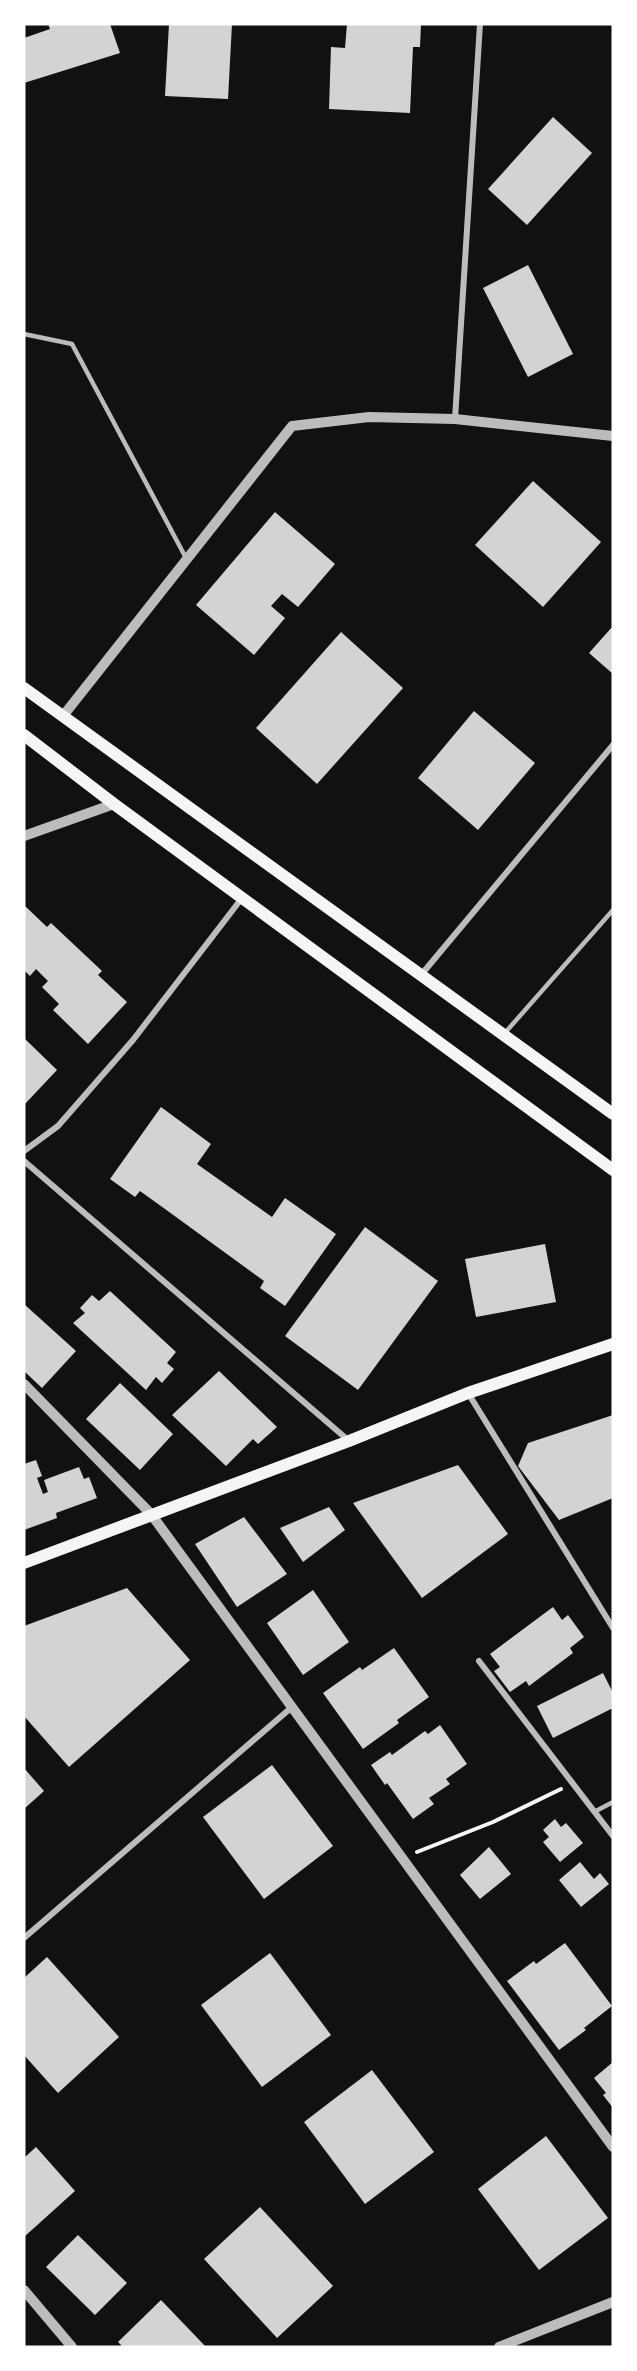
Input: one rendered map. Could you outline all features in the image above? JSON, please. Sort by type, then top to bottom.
[{"type":"main road","points":[[24,687],[613,1114]]},
{"type":"main road","points":[[24,735],[114,804],[613,1170]]},
{"type":"main road","points":[[24,1563],[468,1394],[613,1344]]},
{"type":"street","points":[[455,419],[480,24]]},
{"type":"street","points":[[63,716],[292,426],[369,417],[455,419],[613,436]]},
{"type":"street","points":[[421,975],[613,745]]},
{"type":"street","points":[[24,836],[114,804]]},
{"type":"street","points":[[24,1151],[58,1126],[81,1101],[133,1040],[242,898]]},
{"type":"street","points":[[24,1161],[349,1441]]},
{"type":"street","points":[[24,1384],[151,1514],[613,2147]]},
{"type":"street","points":[[468,1394],[613,1628]]},
{"type":"street","points":[[479,1660],[613,1836]]},
{"type":"street","points":[[24,1938],[292,1707]]},
{"type":"street","points":[[24,2290],[72,2347]]},
{"type":"street","points":[[499,2347],[613,2302]]},
{"type":"lane","points":[[24,334],[72,344],[187,559]]},
{"type":"lane","points":[[503,1035],[613,910]]},
{"type":"lane","points":[[594,1812],[613,1802]]},
{"type":"path","points":[[402,1859],[573,1784]]},
{"type":"building","points":[[48,24],[110,24],[120,53],[24,83],[24,38],[50,29]]},
{"type":"building","points":[[169,24],[232,24],[228,99],[165,96]]},
{"type":"building","points":[[347,24],[421,24],[420,47],[413,47],[410,113],[329,109],[331,47],[345,48]]},
{"type":"building","points":[[553,117],[592,153],[527,225],[488,189]]},
{"type":"building","points":[[528,265],[573,354],[528,377],[483,288]]},
{"type":"building","points":[[533,481],[601,542],[543,607],[475,545]]},
{"type":"building","points":[[275,512],[335,564],[298,607],[282,594],[271,606],[285,618],[254,655],[196,605]]},
{"type":"building","points":[[613,626],[613,674],[589,653]]},
{"type":"building","points":[[341,632],[403,688],[317,784],[256,728]]},
{"type":"building","points":[[474,711],[535,763],[478,830],[418,778]]},
{"type":"building","points":[[24,905],[47,927],[51,923],[102,971],[98,975],[127,1002],[88,1044],[53,1010],[59,1004],[42,987],[48,981],[36,969],[30,976],[24,970]]},
{"type":"building","points":[[24,1038],[57,1070],[24,1105]]},
{"type":"building","points":[[161,1107],[211,1144],[197,1164],[272,1217],[285,1198],[336,1234],[285,1306],[260,1288],[264,1281],[165,1209],[140,1191],[135,1197],[110,1179]]},
{"type":"building","points":[[365,1227],[438,1281],[358,1390],[285,1336]]},
{"type":"building","points":[[545,1244],[556,1302],[476,1317],[465,1259]]},
{"type":"building","points":[[110,1291],[176,1352],[167,1363],[174,1369],[162,1383],[156,1377],[146,1390],[73,1323],[85,1313],[80,1308],[92,1295],[99,1301]]},
{"type":"building","points":[[24,1304],[76,1351],[42,1388],[24,1371]]},
{"type":"building","points":[[219,1371],[277,1427],[258,1444],[253,1439],[226,1466],[172,1415]]},
{"type":"building","points":[[120,1383],[173,1434],[140,1470],[86,1419]]},
{"type":"building","points":[[613,1415],[613,1498],[559,1520],[518,1466],[528,1443]]},
{"type":"building","points":[[36,1460],[42,1476],[37,1478],[43,1494],[48,1492],[44,1480],[79,1467],[84,1479],[89,1477],[97,1498],[56,1513],[57,1518],[24,1530],[24,1464]]},
{"type":"building","points":[[458,1465],[508,1534],[422,1598],[353,1503]]},
{"type":"building","points":[[329,1507],[345,1530],[303,1562],[280,1528]]},
{"type":"building","points":[[244,1517],[287,1574],[237,1607],[195,1544]]},
{"type":"building","points":[[127,1588],[190,1660],[69,1767],[24,1716],[24,1626]]},
{"type":"building","points":[[313,1590],[349,1642],[303,1675],[267,1623]]},
{"type":"building","points":[[553,1607],[562,1620],[568,1615],[584,1637],[570,1648],[573,1653],[529,1686],[526,1681],[510,1692],[494,1671],[500,1667],[490,1654]]},
{"type":"building","points":[[394,1648],[429,1697],[397,1720],[399,1723],[363,1749],[323,1693],[360,1667],[362,1670]]},
{"type":"building","points":[[603,1673],[613,1693],[613,1708],[553,1738],[537,1706]]},
{"type":"building","points":[[440,1725],[467,1764],[446,1779],[450,1784],[429,1798],[434,1804],[413,1819],[371,1765],[390,1752],[392,1755],[425,1731],[428,1734]]},
{"type":"building","points":[[272,1765],[333,1846],[264,1899],[203,1817]]},
{"type":"building","points":[[24,1768],[44,1791],[24,1809]]},
{"type":"building","points":[[555,1819],[561,1827],[566,1823],[583,1843],[560,1862],[543,1842],[549,1837],[543,1830]]},
{"type":"building","points":[[489,1847],[511,1874],[480,1899],[460,1875]]},
{"type":"building","points":[[580,1862],[594,1879],[600,1873],[609,1884],[581,1907],[559,1880]]},
{"type":"building","points":[[565,1943],[612,2006],[584,2028],[586,2030],[559,2050],[507,1981],[534,1961],[536,1964]]},
{"type":"building","points":[[270,1953],[331,2035],[262,2087],[201,2005]]},
{"type":"building","points":[[47,1957],[119,2037],[58,2093],[24,2055],[24,1978]]},
{"type":"building","points":[[613,2062],[613,2108],[603,2095],[606,2093],[594,2078]]},
{"type":"building","points":[[372,2070],[434,2152],[365,2204],[304,2122]]},
{"type":"building","points":[[546,2136],[608,2218],[539,2270],[478,2189]]},
{"type":"building","points":[[36,2147],[75,2191],[24,2237],[24,2158]]},
{"type":"building","points":[[260,2207],[333,2286],[277,2338],[204,2259]]},
{"type":"building","points":[[78,2235],[127,2283],[95,2315],[46,2267]]},
{"type":"building","points":[[161,2300],[206,2347],[123,2347],[118,2342]]}]
